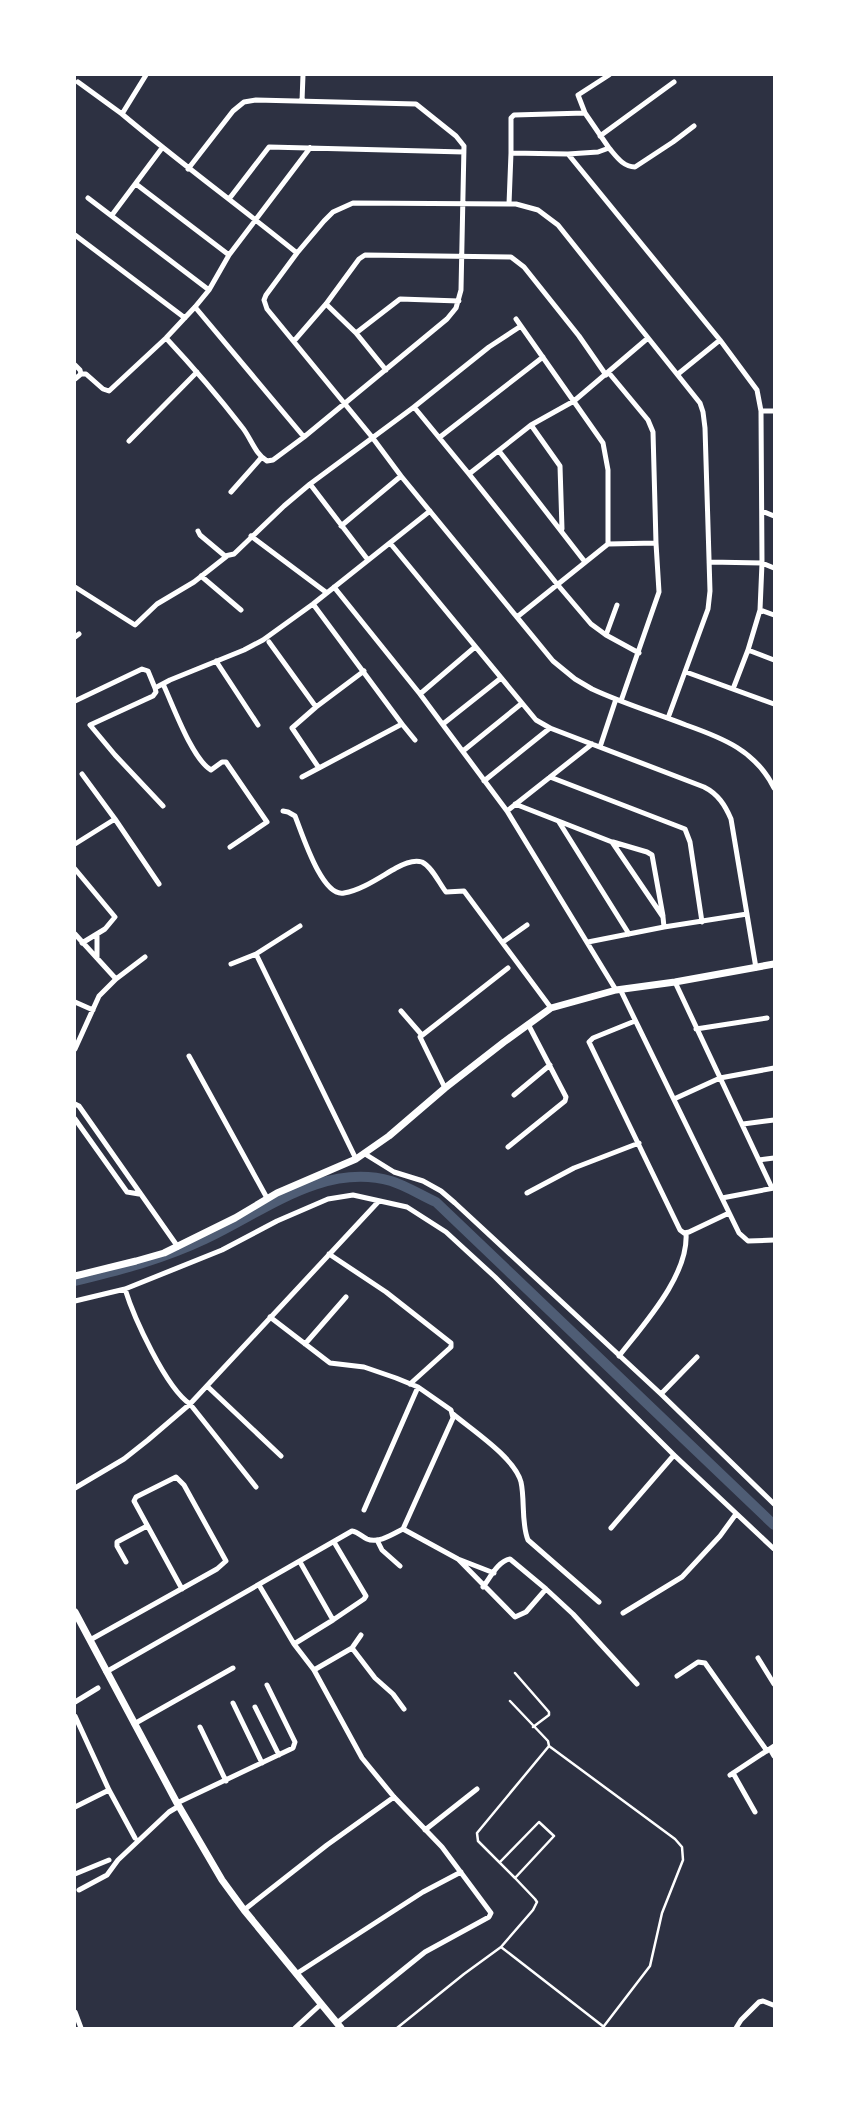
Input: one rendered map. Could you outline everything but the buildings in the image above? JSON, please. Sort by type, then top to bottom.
[{"type":"street","points":[[122,114],[146,75]]},
{"type":"street","points":[[302,101],[303,75]]},
{"type":"street","points":[[609,75],[578,95],[585,112],[600,136],[622,162],[630,167],[635,167],[694,126]]},
{"type":"street","points":[[78,82],[122,114],[188,169],[297,253]]},
{"type":"street","points":[[600,136],[674,82]]},
{"type":"street","points":[[166,338],[244,429],[261,458],[267,462],[273,460],[304,437],[447,319],[459,301],[464,146],[459,139],[416,104],[256,100],[241,104],[188,169]]},
{"type":"street","points":[[509,204],[512,118],[514,114],[585,112]]},
{"type":"street","points":[[229,199],[268,147],[464,152]]},
{"type":"street","points":[[112,216],[162,148]]},
{"type":"street","points":[[75,379],[81,374],[86,374],[102,389],[110,391],[166,338],[209,290],[229,256],[310,148]]},
{"type":"street","points":[[511,153],[568,154],[598,152],[609,148]]},
{"type":"street","points":[[568,154],[720,340],[757,390],[761,411],[762,563],[760,610],[734,689]]},
{"type":"street","points":[[136,184],[229,256]]},
{"type":"street","points":[[88,198],[209,290]]},
{"type":"street","points":[[668,718],[708,609],[709,562],[703,412],[700,403],[558,225],[538,210],[509,204],[353,203],[333,212],[297,253],[264,300],[267,309],[372,437],[401,476],[564,671],[584,685],[619,700],[668,718],[718,736],[736,745],[756,761],[774,788]]},
{"type":"street","points":[[75,235],[185,318]]},
{"type":"street","points":[[294,341],[365,255],[511,257],[520,263],[607,374],[648,420],[653,432],[659,592],[639,653],[600,747]]},
{"type":"street","points":[[356,333],[400,300],[459,301]]},
{"type":"street","points":[[326,304],[356,333],[386,370]]},
{"type":"street","points":[[195,307],[304,437]]},
{"type":"street","points":[[516,319],[606,450],[608,544]]},
{"type":"street","points":[[75,587],[135,625],[157,604],[202,576],[227,556],[236,552],[251,536],[310,484],[414,407],[489,347],[520,326]]},
{"type":"street","points":[[470,474],[531,425],[574,402],[648,338]]},
{"type":"street","points":[[678,374],[720,340]]},
{"type":"street","points":[[440,437],[543,356]]},
{"type":"street","points":[[75,365],[81,374]]},
{"type":"street","points":[[129,441],[197,372]]},
{"type":"street","points":[[414,407],[591,624],[639,653]]},
{"type":"street","points":[[761,411],[774,411]]},
{"type":"street","points":[[531,425],[560,466],[562,530]]},
{"type":"street","points":[[499,451],[585,562]]},
{"type":"street","points":[[231,492],[261,458]]},
{"type":"street","points":[[341,526],[401,476]]},
{"type":"street","points":[[310,484],[368,560]]},
{"type":"street","points":[[155,688],[263,640],[334,588],[430,511]]},
{"type":"street","points":[[762,511],[774,516]]},
{"type":"street","points":[[199,533],[227,556]]},
{"type":"street","points":[[251,536],[327,593]]},
{"type":"street","points":[[390,543],[536,720],[550,728],[704,787],[720,799],[731,819],[756,968]]},
{"type":"street","points":[[517,617],[608,544],[656,543]]},
{"type":"street","points":[[709,562],[762,563],[774,568]]},
{"type":"street","points":[[202,576],[241,610]]},
{"type":"street","points":[[334,588],[420,694],[507,811],[618,989],[739,1233],[745,1240],[754,1242],[774,1240]]},
{"type":"street","points":[[313,604],[415,740]]},
{"type":"street","points":[[606,634],[617,605]]},
{"type":"street","points":[[760,610],[774,615]]},
{"type":"street","points":[[269,642],[316,707]]},
{"type":"street","points":[[420,694],[476,647]]},
{"type":"street","points":[[748,650],[774,660]]},
{"type":"street","points":[[216,661],[258,725]]},
{"type":"street","points":[[75,700],[142,669],[148,671],[156,692],[151,697],[90,725],[115,755],[163,806]]},
{"type":"street","points":[[319,768],[292,728],[316,707],[364,671]]},
{"type":"street","points":[[686,672],[774,704]]},
{"type":"street","points":[[443,724],[501,678]]},
{"type":"street","points":[[163,684],[184,731],[204,764],[211,770],[222,762],[226,762],[267,822],[230,847]]},
{"type":"street","points":[[463,751],[521,704]]},
{"type":"street","points":[[302,777],[402,724]]},
{"type":"street","points":[[484,781],[550,728]]},
{"type":"street","points":[[507,811],[592,744]]},
{"type":"street","points":[[82,774],[159,884]]},
{"type":"street","points":[[550,777],[684,829],[690,842],[702,922]]},
{"type":"street","points":[[515,804],[558,822],[652,855],[664,927]]},
{"type":"street","points":[[283,811],[295,816],[321,878],[339,894],[351,891],[409,862],[421,862],[433,873],[446,892],[464,892],[551,1008]]},
{"type":"street","points":[[75,844],[115,819]]},
{"type":"street","points":[[558,822],[629,934]]},
{"type":"street","points":[[612,842],[663,917]]},
{"type":"street","points":[[75,869],[115,917],[105,929],[82,943]]},
{"type":"street","points":[[588,942],[664,927],[747,914]]},
{"type":"street","points":[[503,942],[527,925]]},
{"type":"street","points":[[231,964],[256,954],[300,926]]},
{"type":"street","points":[[75,934],[116,979]]},
{"type":"street","points":[[96,958],[97,934]]},
{"type":"street","points":[[256,954],[356,1159]]},
{"type":"street","points":[[75,1049],[99,996],[116,979],[145,957]]},
{"type":"street","points":[[75,1276],[136,1262],[178,1247],[234,1218],[267,1198],[365,1154],[445,1088],[551,1008],[618,989],[675,982],[774,964]]},
{"type":"street","points":[[421,1034],[508,968]]},
{"type":"street","points":[[675,982],[773,1188],[722,1198]]},
{"type":"street","points":[[75,1002],[93,1010]]},
{"type":"street","points":[[402,1011],[421,1034],[421,1042],[445,1088]]},
{"type":"street","points":[[696,1029],[767,1018]]},
{"type":"street","points":[[635,1021],[593,1038],[589,1042],[680,1230],[688,1232],[729,1213]]},
{"type":"street","points":[[508,1147],[565,1101],[566,1096],[528,1024]]},
{"type":"street","points":[[189,1056],[267,1198]]},
{"type":"street","points":[[514,1095],[550,1065]]},
{"type":"street","points":[[674,1099],[720,1078],[774,1068]]},
{"type":"street","points":[[75,1104],[79,1106],[178,1247]]},
{"type":"street","points":[[75,1120],[127,1192],[140,1194]]},
{"type":"street","points":[[743,1124],[774,1120]]},
{"type":"street","points":[[527,1193],[574,1168],[639,1143]]},
{"type":"street","points":[[365,1154],[394,1172],[423,1181],[441,1191],[456,1203],[661,1394],[774,1504]]},
{"type":"street","points":[[759,1160],[774,1158]]},
{"type":"street","points":[[75,1301],[125,1289],[222,1250],[291,1214],[328,1199],[353,1195],[407,1208],[446,1232],[774,1550]]},
{"type":"street","points":[[75,1488],[124,1459],[190,1404],[379,1201]]},
{"type":"street","points":[[619,1356],[670,1286],[684,1256],[688,1232]]},
{"type":"street","points":[[329,1254],[386,1292],[451,1343],[451,1347],[410,1384]]},
{"type":"street","points":[[125,1289],[148,1343],[169,1380],[256,1487]]},
{"type":"street","points":[[305,1344],[346,1297]]},
{"type":"street","points":[[270,1317],[330,1363],[364,1368],[410,1384],[446,1405],[453,1414],[492,1445],[507,1460],[518,1475],[528,1540],[599,1602]]},
{"type":"street","points":[[661,1394],[697,1357]]},
{"type":"street","points":[[207,1386],[281,1456]]},
{"type":"street","points":[[364,1510],[418,1387]]},
{"type":"street","points":[[106,1672],[354,1531],[367,1539],[377,1540],[403,1529],[448,1430],[453,1414]]},
{"type":"street","points":[[611,1528],[674,1455]]},
{"type":"street","points":[[90,1640],[182,1589],[222,1566],[226,1559],[177,1477],[134,1500],[182,1589]]},
{"type":"street","points":[[623,1614],[682,1577],[720,1536],[736,1514]]},
{"type":"street","points":[[126,1562],[117,1546],[117,1542],[147,1526]]},
{"type":"street","points":[[403,1529],[458,1559],[494,1572]]},
{"type":"street","points":[[377,1540],[382,1550],[400,1566]]},
{"type":"street","points":[[294,1644],[333,1620],[366,1596],[334,1542]]},
{"type":"street","points":[[458,1559],[483,1587],[516,1617],[526,1612],[546,1589]]},
{"type":"street","points":[[483,1587],[503,1562],[510,1559],[573,1614],[637,1684]]},
{"type":"street","points":[[300,1562],[333,1620]]},
{"type":"street","points":[[75,1612],[178,1805],[222,1880],[320,2005],[339,2026],[425,1952],[490,1915],[489,1909],[442,1847],[394,1797],[362,1758],[314,1670],[294,1644],[259,1585]]},
{"type":"street","points":[[314,1670],[352,1648],[361,1635]]},
{"type":"street","points":[[352,1648],[375,1678],[393,1694],[404,1709]]},
{"type":"street","points":[[758,1658],[774,1684]]},
{"type":"street","points":[[677,1676],[698,1662],[705,1663],[774,1756]]},
{"type":"street","points":[[134,1724],[232,1668]]},
{"type":"street","points":[[79,1890],[107,1875],[118,1860],[178,1805],[293,1748],[295,1742],[267,1685]]},
{"type":"street","points":[[75,1702],[98,1688]]},
{"type":"street","points":[[233,1703],[262,1763]]},
{"type":"street","points":[[255,1707],[279,1755]]},
{"type":"street","points":[[75,1716],[109,1790],[135,1838]]},
{"type":"street","points":[[200,1727],[226,1781]]},
{"type":"street","points":[[755,1812],[731,1774],[770,1749]]},
{"type":"street","points":[[425,1830],[477,1789]]},
{"type":"street","points":[[75,1807],[109,1790]]},
{"type":"street","points":[[244,1910],[327,1845],[394,1797]]},
{"type":"street","points":[[75,1874],[108,1860]]},
{"type":"street","points":[[296,1974],[415,1897],[461,1872]]},
{"type":"street","points":[[736,2028],[741,2020],[759,2002],[763,2001],[774,2005]]},
{"type":"street","points":[[295,2028],[320,2005]]},
{"type":"street","points":[[75,2012],[82,2028]]},
{"type":"lane","points":[[515,1673],[549,1712],[549,1715],[534,1727]]},
{"type":"lane","points":[[501,1947],[604,2027],[650,1966],[662,1913],[683,1860],[683,1851],[675,1839],[549,1746],[548,1741],[510,1701]]},
{"type":"lane","points":[[397,2028],[501,1947],[536,1906],[535,1899],[478,1841],[478,1830],[549,1746]]},
{"type":"lane","points":[[500,1862],[539,1822],[554,1836],[515,1878]]},
{"type":"waterway","points":[[75,1281],[141,1263],[189,1246],[271,1204],[318,1184],[341,1178],[366,1177],[391,1181],[436,1202],[774,1525]]}]
